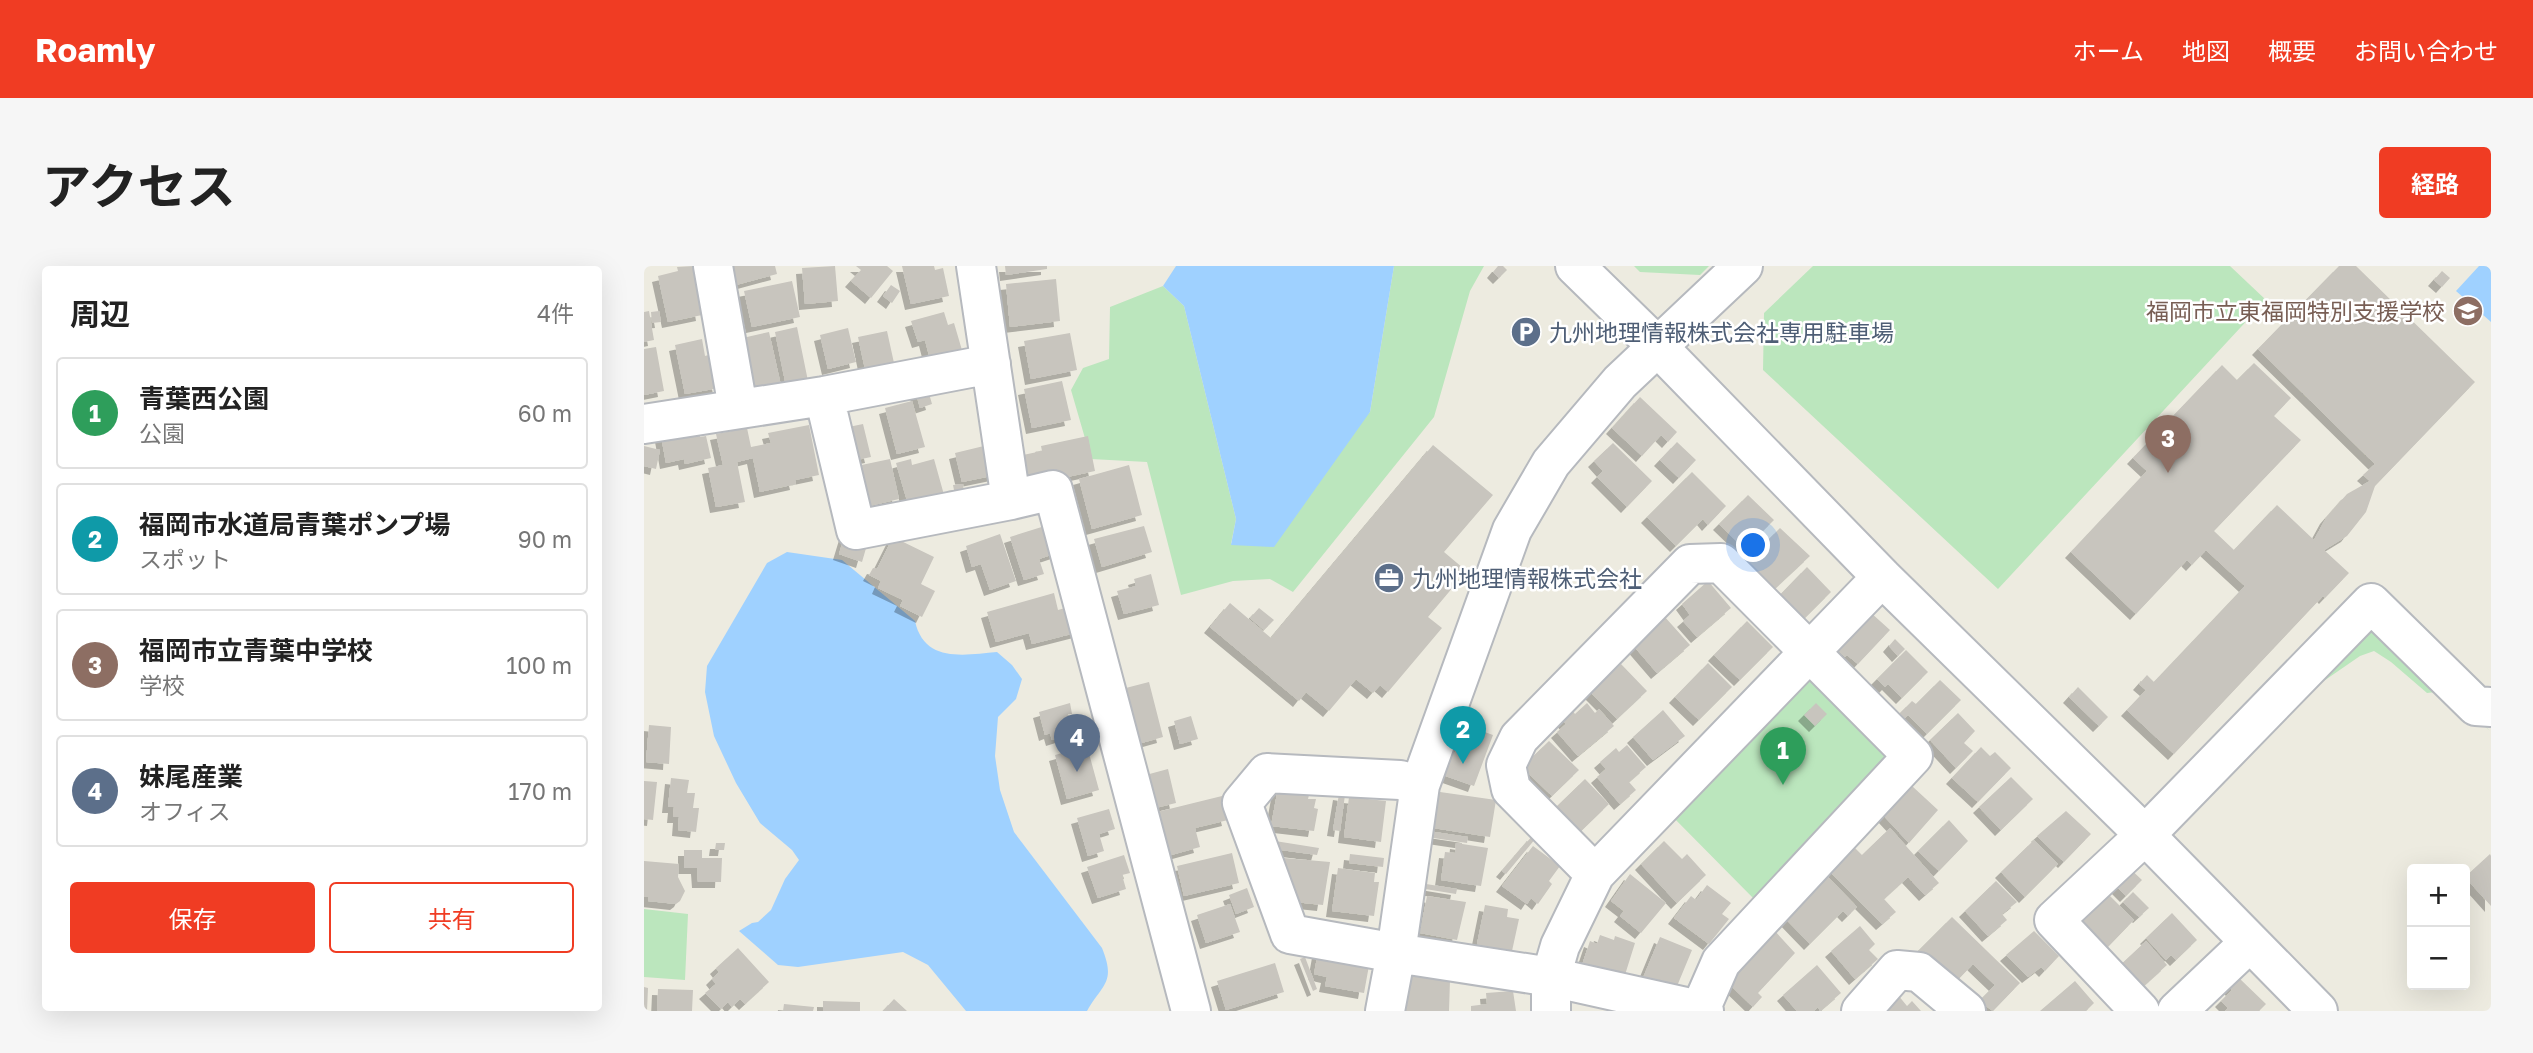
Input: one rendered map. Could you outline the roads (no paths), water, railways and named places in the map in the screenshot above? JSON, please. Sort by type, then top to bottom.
[{"type":"street","points":[[713,266],[738,408]]},
{"type":"street","points":[[976,266],[1011,499]]},
{"type":"street","points":[[1575,266],[1658,347],[1882,577],[2145,835],[2318,1011]]},
{"type":"street","points":[[1385,1011],[1420,785],[1513,530],[1551,463],[1620,382],[1743,266]]},
{"type":"street","points":[[644,424],[824,396],[991,365]]},
{"type":"street","points":[[824,396],[856,530],[1053,490],[1191,1011]]},
{"type":"street","points":[[1420,785],[1400,780],[1267,773],[1242,803],[1290,934],[1395,953],[1551,994],[1702,1011],[1721,962],[1913,756],[1721,563],[1690,564],[1519,737],[1506,765],[1511,789],[1595,874]]},
{"type":"street","points":[[1551,994],[1560,946],[1595,874],[1882,577]]},
{"type":"street","points":[[2140,1011],[2054,920],[2145,835],[2371,603],[2476,706],[2491,707]]},
{"type":"street","points":[[2176,1011],[2250,942]]},
{"type":"street","points":[[1861,1011],[1897,970],[1919,972],[1966,1011]]},
{"type":"water","points":[[1176,266],[1394,266],[1370,412],[1274,547],[1231,545],[1236,519],[1184,306],[1163,286]]},
{"type":"water","points":[[2479,266],[2487,266],[2491,270],[2491,322],[2456,291]]},
{"type":"water","points":[[787,552],[842,560],[915,621],[920,635],[936,650],[959,655],[997,652],[1012,665],[1022,679],[1016,699],[998,717],[995,756],[1000,790],[1014,832],[1102,948],[1108,976],[1087,1011],[966,1011],[928,965],[903,952],[798,967],[778,965],[739,931],[758,922],[771,910],[785,879],[799,860],[792,850],[760,823],[736,783],[714,736],[705,692],[707,666],[767,563]]},
{"type":"place","name":"福岡市立東福岡特別支援学校","points":[[2468,311]]},
{"type":"place","name":"九州地理情報株式会社専用駐車場","points":[[1526,332]]},
{"type":"place","name":"福岡市立青葉中学校","points":[[2168,473]]},
{"type":"place","name":"九州地理情報株式会社","points":[[1389,578]]},
{"type":"place","name":"福岡市水道局青葉ポンプ場","points":[[1463,764]]},
{"type":"place","name":"妹尾産業","points":[[1077,772]]},
{"type":"place","name":"青葉西公園","points":[[1783,785]]}]
